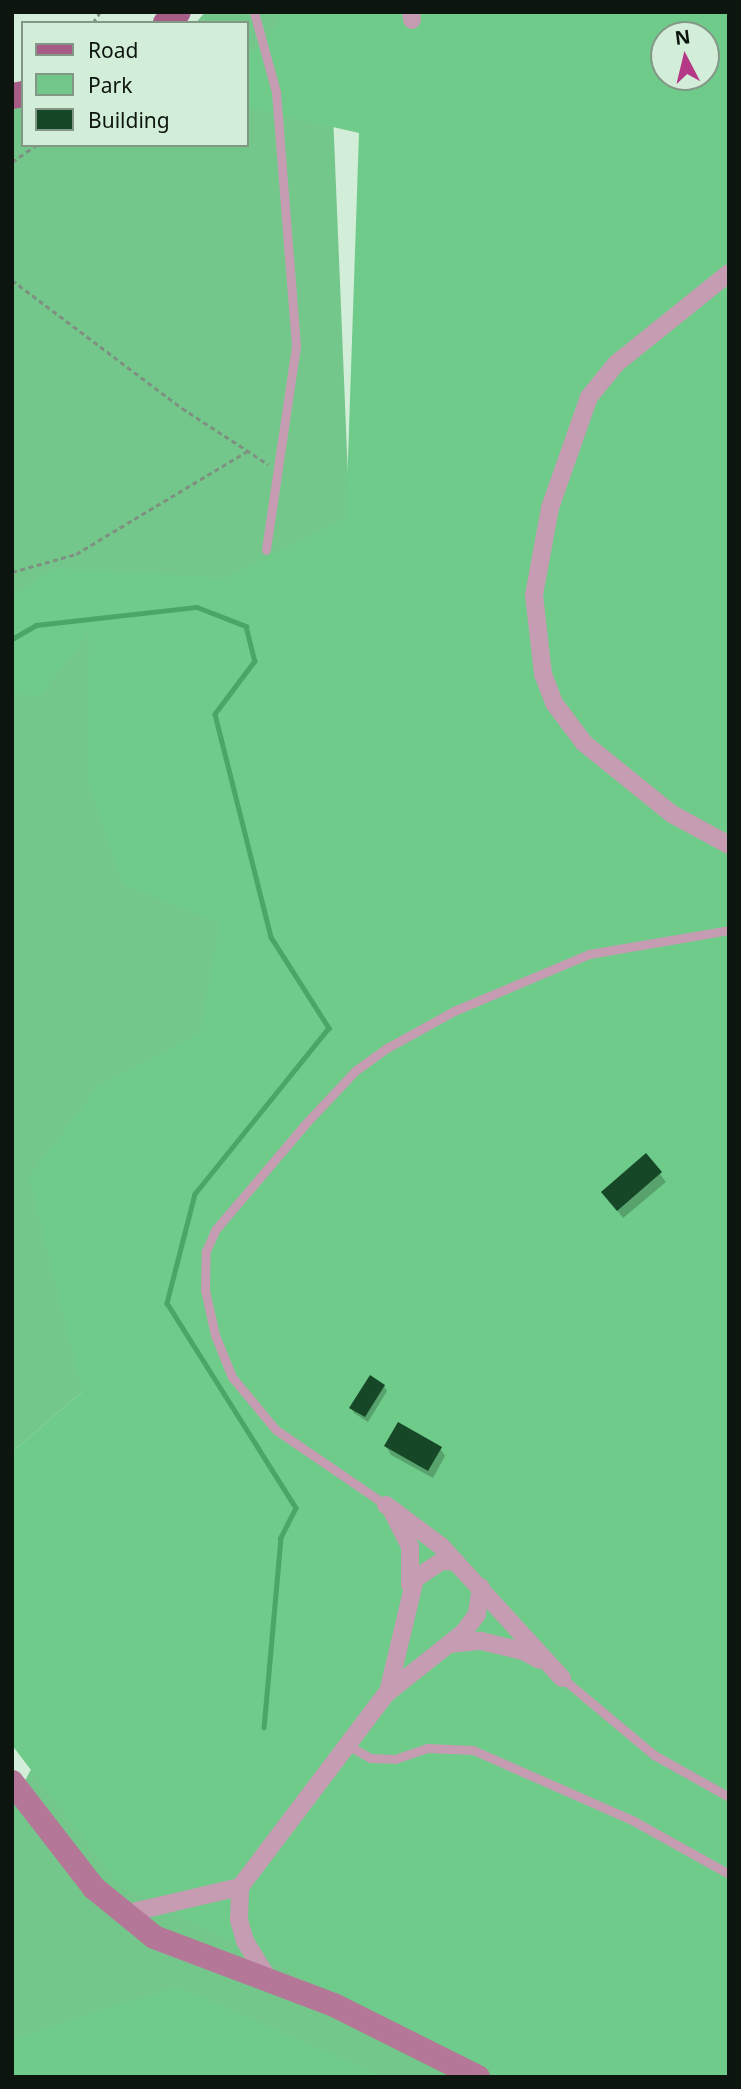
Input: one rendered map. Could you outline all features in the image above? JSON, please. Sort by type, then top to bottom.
[{"type":"main road","points":[[12,1782],[94,1888],[124,1914],[163,1941],[268,1976],[380,2025],[478,2077]]},
{"type":"street","points":[[729,273],[616,364],[589,397],[550,508],[534,595],[543,674],[554,703],[584,743],[672,814],[729,845]]},
{"type":"street","points":[[386,1505],[456,1562],[562,1678]]},
{"type":"street","points":[[386,1505],[410,1547],[409,1594],[397,1666],[386,1694]]},
{"type":"street","points":[[409,1594],[426,1567],[442,1561],[456,1562]]},
{"type":"street","points":[[268,1976],[244,1941],[239,1920],[240,1887],[386,1694],[450,1644],[477,1614],[481,1587]]},
{"type":"street","points":[[450,1644],[481,1641],[523,1651],[562,1678]]},
{"type":"street","points":[[124,1914],[240,1887]]},
{"type":"lane","points":[[254,12],[275,92],[296,346],[266,550]]},
{"type":"lane","points":[[386,1505],[276,1430],[232,1377],[215,1335],[205,1290],[206,1251],[216,1229],[307,1122],[355,1071],[387,1048],[466,1006],[589,954],[729,930]]},
{"type":"lane","points":[[562,1678],[654,1755],[729,1797]]},
{"type":"lane","points":[[347,1745],[370,1758],[395,1759],[428,1748],[473,1750],[632,1820],[729,1874]]},
{"type":"path","points":[[12,162],[33,147]]},
{"type":"path","points":[[12,280],[181,408],[279,472]]},
{"type":"path","points":[[12,572],[76,554],[249,450]]},
{"type":"green space","points":[[205,12],[309,12],[330,41],[355,646],[426,12],[729,12],[729,2077],[12,2077],[12,1806],[439,981],[82,1392],[12,1452],[12,104],[21,101],[21,147],[248,147],[248,21],[198,21]]},
{"type":"green space","points":[[279,12],[729,12],[729,2077],[499,2077],[118,1884],[12,1745],[12,1452],[82,1392],[29,1177],[98,1086],[200,1033],[220,923],[123,884],[88,780],[89,633],[40,696],[12,694],[12,596],[54,568],[226,578],[346,518],[359,133],[248,107],[248,55],[278,25]]},
{"type":"green space","points":[[178,1986],[384,2077],[12,2077],[12,2040]]},
{"type":"building","points":[[646,1153],[662,1172],[617,1211],[601,1192]]},
{"type":"building","points":[[370,1375],[385,1385],[365,1417],[349,1408]]},
{"type":"building","points":[[398,1422],[442,1447],[428,1471],[384,1446]]},
{"type":"waterway","points":[[12,639],[36,625],[197,607],[246,626],[255,661],[215,714],[271,937],[329,1028],[195,1194],[167,1303],[296,1508],[281,1538],[264,1727]]}]
